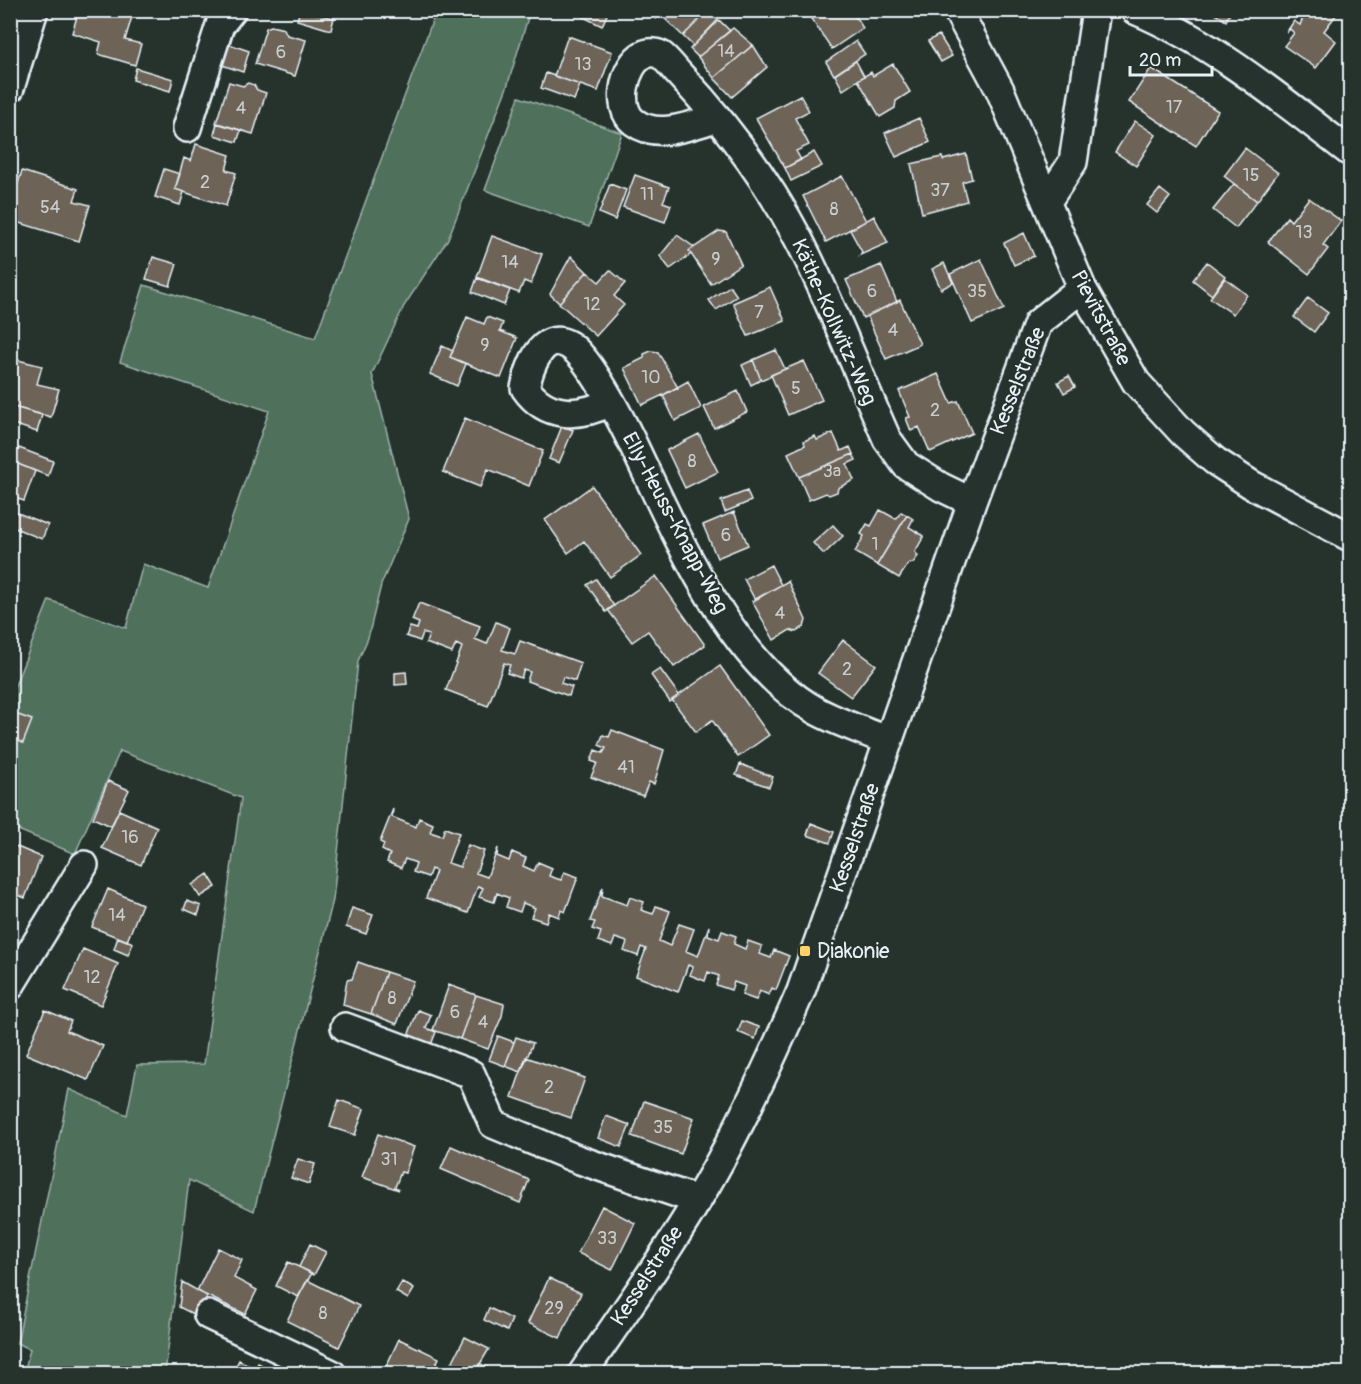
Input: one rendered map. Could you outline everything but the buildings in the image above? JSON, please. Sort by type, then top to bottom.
[{"type":"street","points":[[10,88],[34,10]]},
{"type":"street","points":[[187,128],[220,25],[232,10]]},
{"type":"street","name":"Pievitstraße","points":[[957,10],[1000,90],[1048,200],[1082,288],[1136,382],[1183,433],[1215,461],[1252,485],[1350,537]]},
{"type":"street","points":[[1048,200],[1073,162],[1096,10]]},
{"type":"street","points":[[1135,10],[1215,54],[1350,152]]},
{"type":"street","name":"Käthe-Kollwitz-Weg","points":[[717,118],[799,239],[887,439],[906,465],[941,487],[972,502]]},
{"type":"street","name":"Kesselstraße","points":[[582,1374],[697,1200],[727,1147],[801,991],[972,502],[1038,323],[1082,288]]},
{"type":"street","name":"Elly-Heuss-Knapp-Weg","points":[[610,402],[715,606],[743,644],[781,684],[816,711],[888,741]]},
{"type":"street","points":[[10,986],[84,865]]},
{"type":"street","points":[[345,1027],[471,1074],[494,1124],[577,1159],[697,1200]]},
{"type":"street","points":[[208,1314],[332,1374]]},
{"type":"green space","points":[[436,11],[530,11],[507,87],[448,239],[404,306],[372,374],[409,519],[381,585],[368,638],[358,661],[333,900],[254,1211],[189,1180],[165,1373],[24,1373],[30,1349],[17,1343],[69,1089],[127,1115],[137,1065],[204,1064],[241,798],[120,751],[75,854],[11,827],[10,698],[49,600],[126,628],[143,564],[208,588],[269,411],[120,362],[144,285],[315,338]]},
{"type":"green space","points":[[519,97],[622,133],[589,227],[485,190]]},
{"type":"place","name":"Diakonie","points":[[805,951]]}]
